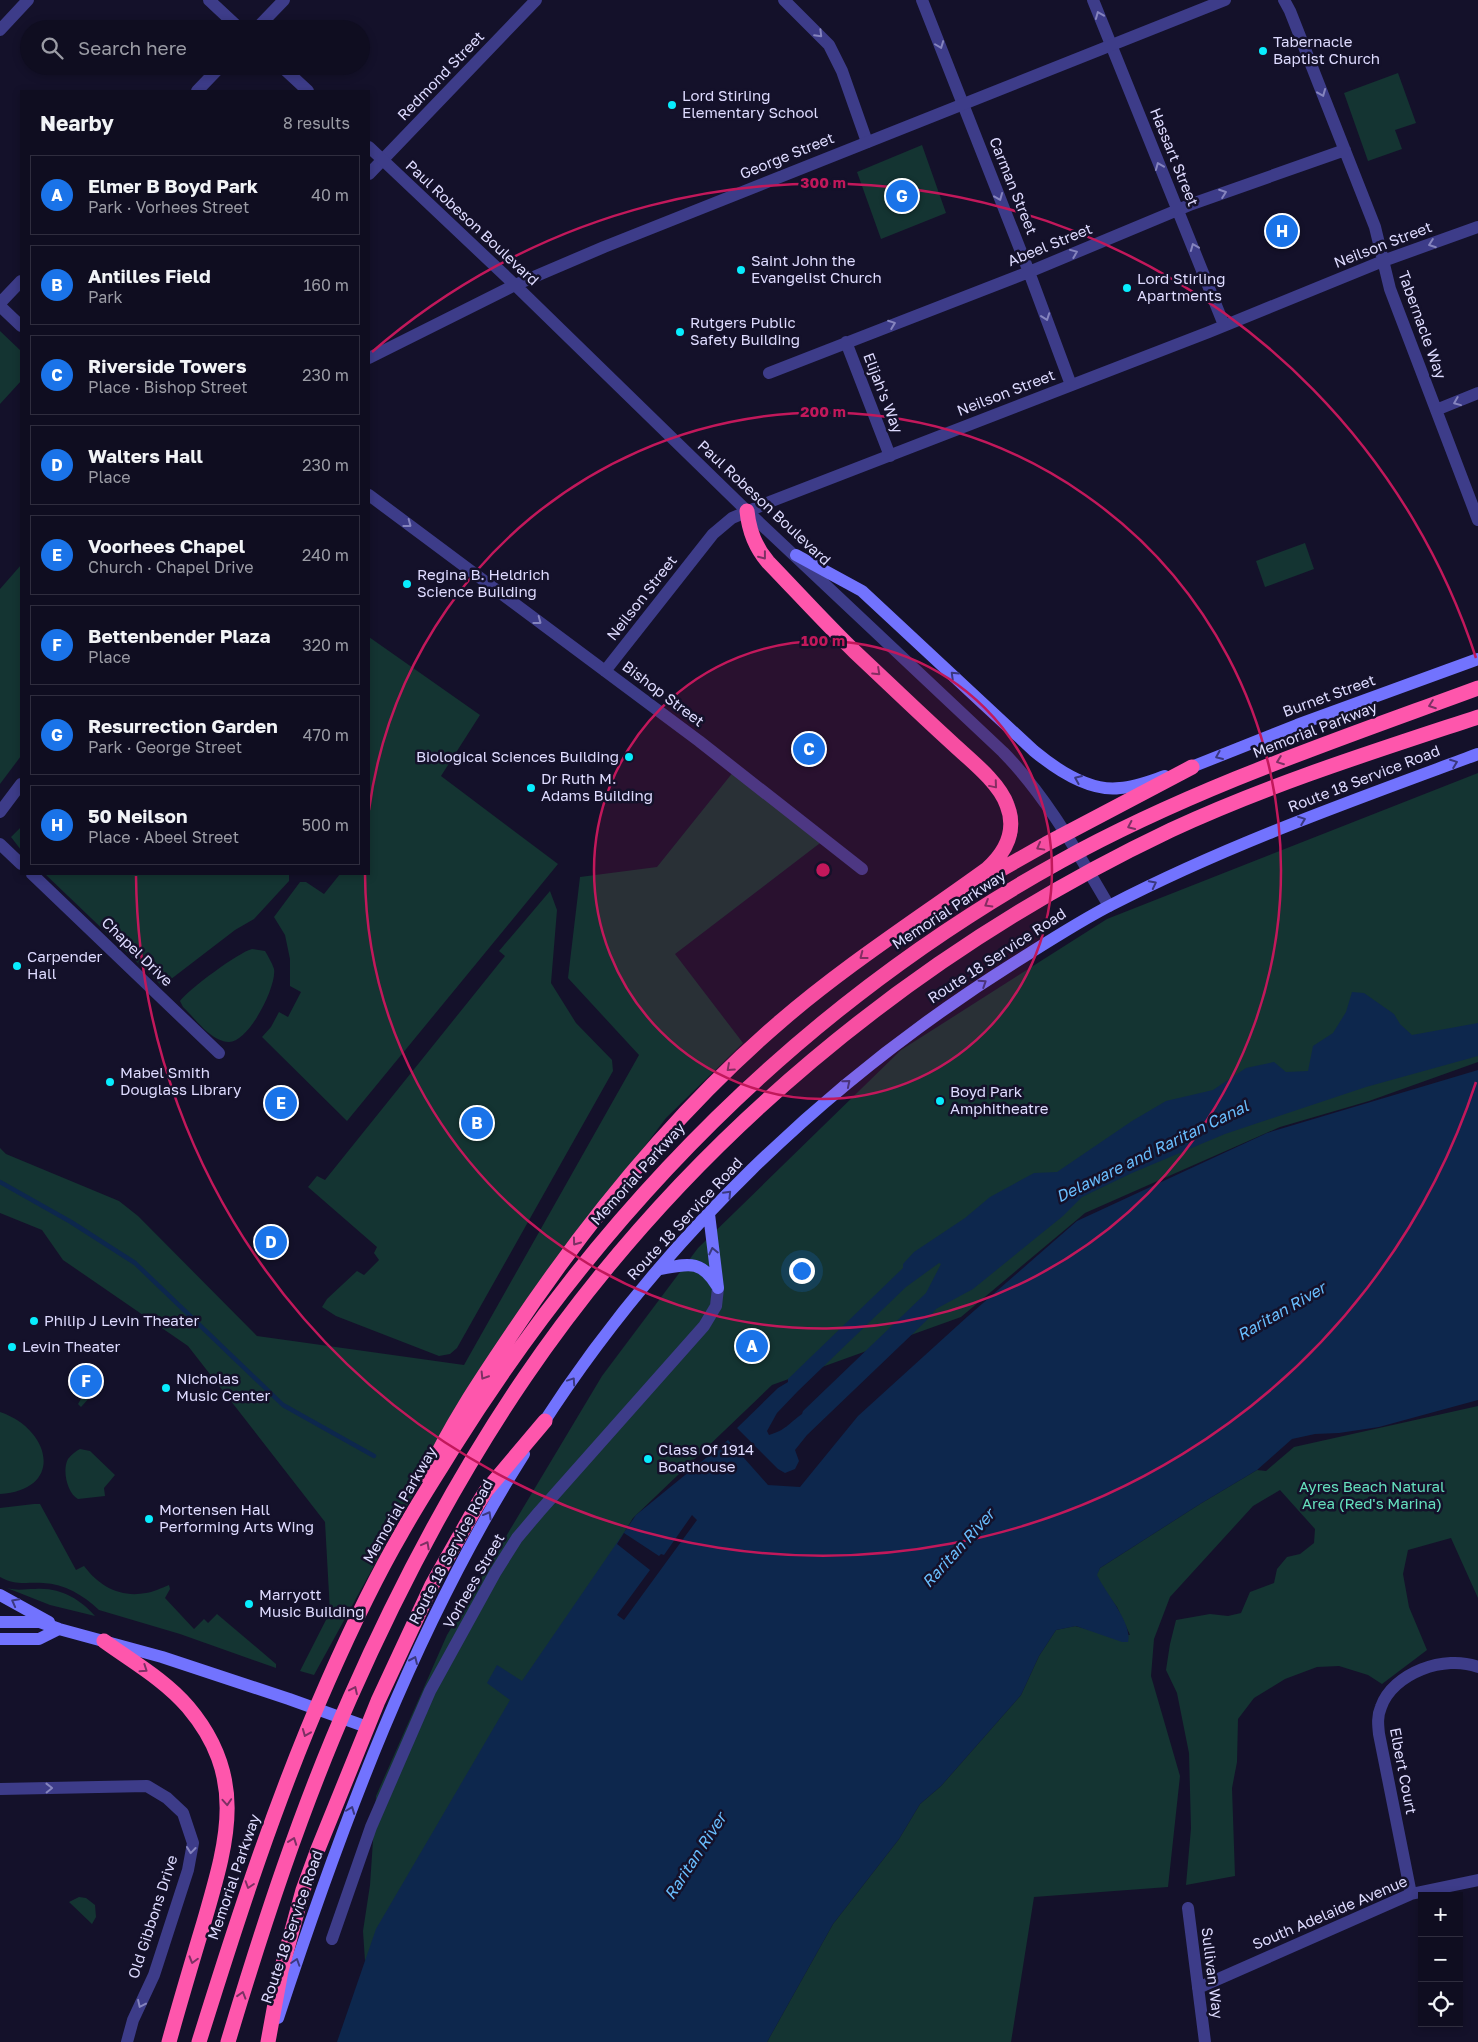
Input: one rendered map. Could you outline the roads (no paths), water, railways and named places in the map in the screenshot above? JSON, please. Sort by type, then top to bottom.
[{"type":"highway","points":[[402,1531],[439,1450],[498,1354],[578,1238],[650,1150],[704,1091],[782,1020],[870,951],[987,869],[1003,852],[1010,832],[1007,804],[999,792],[980,770],[854,651],[759,552],[752,538],[747,511]]},
{"type":"highway","name":"Memorial Parkway","points":[[199,2042],[250,1882],[296,1757],[347,1639],[402,1531],[519,1348],[572,1277],[622,1217],[680,1153],[745,1090],[816,1028],[866,989],[924,946],[980,909],[1060,862],[1115,833],[1270,765],[1478,688]]},
{"type":"highway","points":[[228,2042],[274,1895],[319,1773],[351,1695],[422,1551],[468,1468],[526,1376],[602,1275],[686,1180],[767,1100],[851,1029],[924,972],[1041,899],[1174,829],[1248,798],[1306,775],[1478,717]]},
{"type":"highway","points":[[947,898],[1192,767]]},
{"type":"highway","points":[[269,2042],[281,1971],[297,1909],[363,1726],[420,1609],[465,1524],[486,1491],[545,1421]]},
{"type":"highway","points":[[104,1641],[160,1680],[187,1706],[212,1743],[226,1786],[228,1815],[223,1852],[169,2042]]},
{"type":"main road","name":"Burnet Street","points":[[796,555],[862,591],[1034,751],[1071,776],[1097,786],[1119,788],[1134,786],[1192,767],[1297,725],[1478,659]]},
{"type":"main road","name":"Route 18 Service Road","points":[[269,2042],[333,1856],[358,1791],[403,1685],[462,1563],[502,1490],[545,1421],[614,1325],[708,1214],[798,1126],[900,1041],[942,1009],[1109,906],[1193,865],[1276,830],[1478,754]]},
{"type":"main road","points":[[708,1214],[718,1288]]},
{"type":"main road","points":[[660,1269],[688,1264],[698,1266],[706,1271],[718,1288]]},
{"type":"main road","points":[[0,1594],[44,1618],[59,1629]]},
{"type":"main road","points":[[0,1622],[40,1622],[59,1629],[194,1666],[289,1698],[363,1726]]},
{"type":"main road","points":[[0,1639],[39,1639],[59,1629]]},
{"type":"street","points":[[0,30],[28,0]]},
{"type":"street","points":[[209,0],[230,20]]},
{"type":"street","points":[[265,20],[284,0]]},
{"type":"street","name":"Redmond Street","points":[[370,173],[536,0]]},
{"type":"street","name":"Carman Street","points":[[922,0],[1029,272],[1071,385]]},
{"type":"street","name":"Hassart Street","points":[[1093,0],[1224,325]]},
{"type":"street","name":"George Street","points":[[370,358],[515,285],[683,214],[1225,0]]},
{"type":"street","name":"Tabernacle Way","points":[[1284,0],[1375,227],[1390,288],[1478,520]]},
{"type":"street","points":[[788,1],[829,45],[842,71],[867,142]]},
{"type":"street","points":[[198,90],[212,75]]},
{"type":"street","points":[[291,75],[307,90]]},
{"type":"street","name":"Paul Robeson Boulevard","points":[[370,148],[515,285],[747,511],[981,729],[1022,772],[1056,817],[1109,906]]},
{"type":"street","name":"Abeel Street","points":[[769,373],[1029,272],[1192,204],[1345,150]]},
{"type":"street","name":"Neilson Street","points":[[605,671],[713,534],[726,522],[747,511],[1383,261],[1478,227]]},
{"type":"street","points":[[20,282],[0,305],[20,325]]},
{"type":"street","name":"Elijah's Way","points":[[846,342],[890,456]]},
{"type":"street","points":[[1436,410],[1478,393]]},
{"type":"street","name":"Bishop Street","points":[[370,496],[699,742],[862,869]]},
{"type":"street","points":[[0,812],[20,785]]},
{"type":"street","points":[[0,844],[20,863]]},
{"type":"street","name":"Chapel Drive","points":[[33,875],[219,1053]]},
{"type":"street","name":"Vorhees Street","points":[[332,1939],[371,1827],[430,1691],[495,1573],[517,1538],[539,1512],[704,1326],[716,1306],[718,1288]]},
{"type":"street","name":"Elbert Court","points":[[1411,1894],[1378,1734],[1380,1707],[1392,1689],[1417,1671],[1452,1662],[1478,1667]]},
{"type":"street","name":"Old Gibbons Drive","points":[[0,1789],[147,1786],[167,1798],[183,1813],[193,1843],[188,1870],[154,1975],[133,2020],[127,2042]]},
{"type":"street","name":"South Adelaide Avenue","points":[[1198,1988],[1411,1894],[1478,1880]]},
{"type":"street","name":"Sullivan Way","points":[[1188,1908],[1204,2042]]},
{"type":"water","name":"Delaware and Raritan Canal","points":[[1352,992],[1364,993],[1394,1014],[1400,1024],[1412,1035],[1478,1023],[1478,1056],[1366,1087],[1225,1134],[1132,1173],[1082,1197],[1063,1216],[973,1289],[936,1309],[926,1321],[807,1435],[795,1450],[799,1461],[795,1469],[785,1473],[778,1469],[737,1428],[778,1388],[788,1382],[788,1379],[903,1268],[903,1264],[914,1252],[965,1218],[990,1197],[1034,1173],[1057,1172],[1132,1121],[1166,1101],[1213,1090],[1246,1068],[1274,1062],[1286,1072],[1308,1071],[1313,1046],[1333,1033],[1346,1012]],"holes":[[[939,1263],[941,1264],[926,1293],[802,1414],[783,1429],[769,1435],[767,1431],[777,1413],[798,1391],[906,1287]]]},
{"type":"water","name":"Raritan River","points":[[1478,1070],[1478,1400],[1379,1427],[1339,1433],[1315,1434],[1292,1439],[1257,1470],[1100,1568],[1097,1575],[1122,1617],[1126,1626],[1128,1642],[1122,1642],[1076,1626],[1056,1630],[1039,1656],[1021,1695],[941,1786],[920,1804],[899,1839],[833,1924],[767,2042],[337,2042],[376,1929],[510,1700],[487,1683],[497,1665],[522,1681],[636,1515],[728,1440],[768,1485],[800,1487],[858,1416],[1077,1221],[1267,1133]]},
{"type":"waterway","points":[[0,1182],[71,1222],[135,1263],[283,1405],[374,1456]]},
{"type":"place","name":"Tabernacle Baptist Church","points":[[1263,51]]},
{"type":"place","name":"Lord Stirling Elementary School","points":[[672,105]]},
{"type":"place","name":"Resurrection Garden","points":[[902,196]]},
{"type":"place","name":"50 Neilson","points":[[1282,231]]},
{"type":"place","name":"Saint John the Evangelist Church","points":[[741,270]]},
{"type":"place","name":"Lord Stirling Apartments","points":[[1127,288]]},
{"type":"place","name":"Rutgers Public Safety Building","points":[[680,332]]},
{"type":"place","name":"Regina B. Heldrich Science Building","points":[[407,584]]},
{"type":"place","name":"Riverside Towers","points":[[809,749]]},
{"type":"place","name":"Biological Sciences Building","points":[[629,757]]},
{"type":"place","name":"Dr Ruth M. Adams Building","points":[[531,788]]},
{"type":"place","name":"Carpender Hall","points":[[17,966]]},
{"type":"place","name":"Mabel Smith Douglass Library","points":[[110,1082]]},
{"type":"place","name":"Boyd Park Amphitheatre","points":[[940,1101]]},
{"type":"place","name":"Voorhees Chapel","points":[[281,1103]]},
{"type":"place","name":"Antilles Field","points":[[477,1123]]},
{"type":"place","name":"Walters Hall","points":[[271,1242]]},
{"type":"place","name":"Philip J Levin Theater","points":[[34,1321]]},
{"type":"place","name":"Elmer B Boyd Park","points":[[752,1346]]},
{"type":"place","name":"Levin Theater","points":[[12,1347]]},
{"type":"place","name":"Bettenbender Plaza","points":[[86,1381]]},
{"type":"place","name":"Nicholas Music Center","points":[[166,1388]]},
{"type":"place","name":"Class Of 1914 Boathouse","points":[[648,1459]]},
{"type":"place","name":"Mortensen Hall Performing Arts Wing","points":[[149,1519]]},
{"type":"place","name":"Marryott Music Building","points":[[249,1604]]},
{"type":"park label","name":"Ayres Beach Natural Area (Red's Marina)","points":[[1372,1496]]}]
